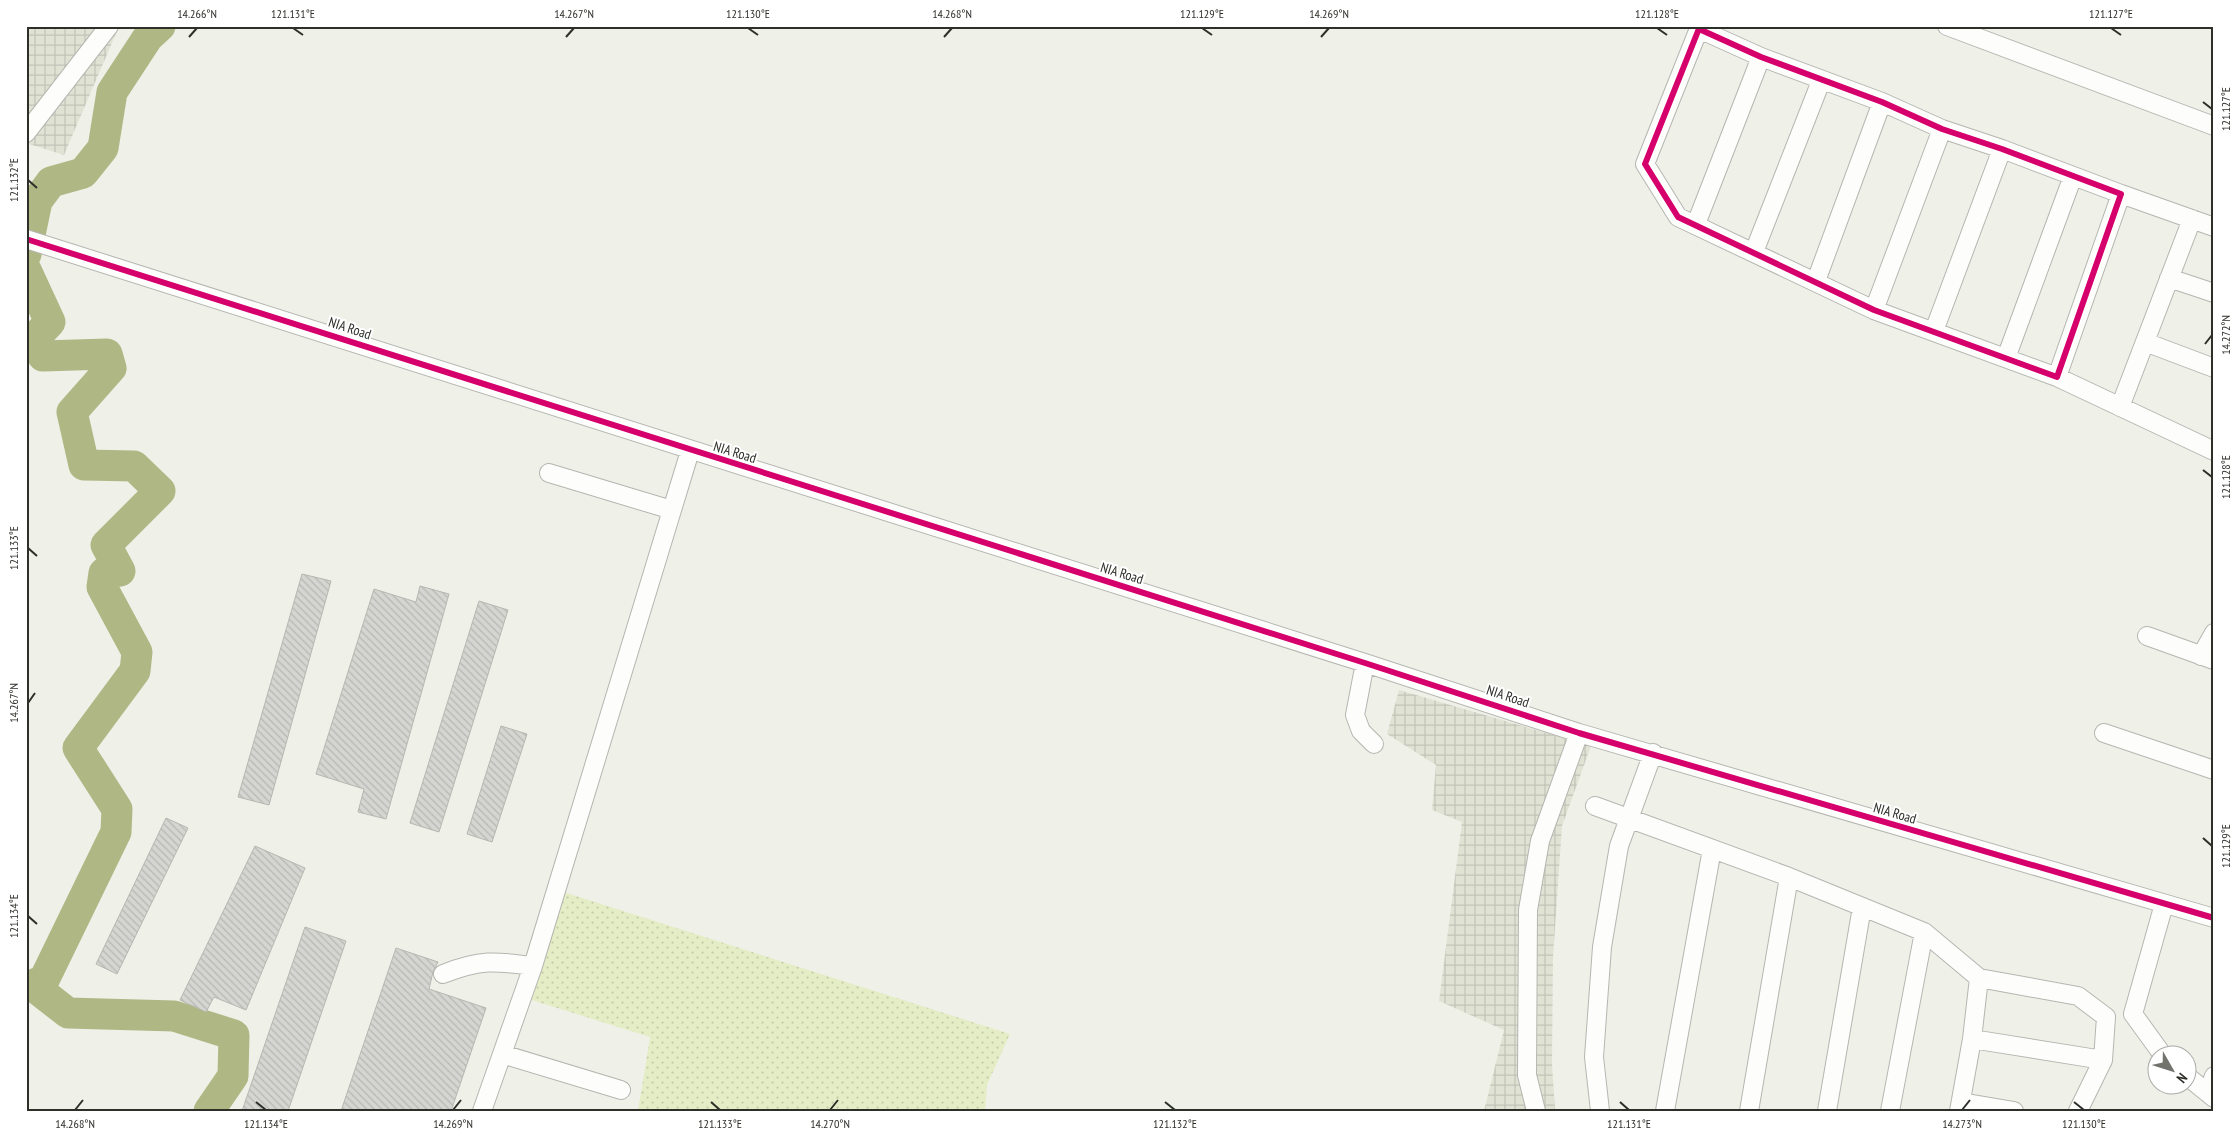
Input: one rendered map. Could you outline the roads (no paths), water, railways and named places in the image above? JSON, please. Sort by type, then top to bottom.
[{"type":"street","points":[[26,133],[109,26]]},
{"type":"street","points":[[1947,26],[2214,126]]},
{"type":"street","points":[[2214,227],[2002,149],[1942,129],[1882,102],[1821,81],[1761,57],[1700,28],[1645,164],[1678,217],[1874,310],[2057,377],[2214,451]]},
{"type":"street","points":[[1696,224],[1761,57]]},
{"type":"street","points":[[1754,252],[1821,81]]},
{"type":"street","points":[[1816,281],[1882,102]]},
{"type":"street","points":[[1874,310],[1942,129]]},
{"type":"street","points":[[1934,331],[2002,149]]},
{"type":"street","points":[[2006,358],[2073,176]]},
{"type":"street","points":[[2057,377],[2121,194]]},
{"type":"street","points":[[2120,407],[2192,219]]},
{"type":"street","name":"NIA Road","points":[[26,239],[690,451],[1365,663],[1579,733],[2214,918]]},
{"type":"street","points":[[2169,278],[2214,293]]},
{"type":"street","points":[[2145,342],[2214,368]]},
{"type":"street","points":[[482,1111],[534,966],[690,451]]},
{"type":"street","points":[[549,473],[672,510]]},
{"type":"street","points":[[2147,636],[2208,658],[2214,633]]},
{"type":"street","points":[[1365,663],[1356,715],[1361,732],[1374,744]]},
{"type":"street","points":[[1536,1111],[1526,1076],[1528,910],[1540,841],[1579,733]]},
{"type":"street","points":[[2104,733],[2214,770]]},
{"type":"street","points":[[1600,1111],[1594,1057],[1602,947],[1619,846],[1653,753]]},
{"type":"street","points":[[1595,806],[1789,877],[1924,932],[1980,978],[2078,996],[2106,1017],[2103,1060],[2078,1111]]},
{"type":"street","points":[[1666,1111],[1712,849]]},
{"type":"street","points":[[1749,1111],[1789,877]]},
{"type":"street","points":[[2155,1044],[2133,1014],[2164,904]]},
{"type":"street","points":[[1827,1111],[1862,907]]},
{"type":"street","points":[[1890,1111],[1924,932]]},
{"type":"street","points":[[443,974],[467,964],[492,960],[534,966]]},
{"type":"street","points":[[1980,978],[1972,1039],[1960,1106],[2014,1111]]},
{"type":"street","points":[[1972,1039],[2103,1060]]},
{"type":"street","points":[[502,1054],[621,1090]]},
{"type":"street","points":[[2211,1096],[2214,1076]]},
{"type":"street","points":[[2198,1085],[2211,1096]]},
{"type":"waterway","points":[[26,254],[37,201],[51,182],[83,173],[103,148],[112,92],[148,37],[160,26]]},
{"type":"waterway","points":[[26,270],[50,322],[32,341],[43,356],[107,354],[111,368],[72,412],[84,465],[134,466],[160,491],[106,545],[120,571],[104,573],[102,587],[137,652],[135,671],[78,748],[117,809],[116,832],[44,980],[32,985],[68,1013],[174,1016],[234,1035],[233,1076],[209,1111]]}]
